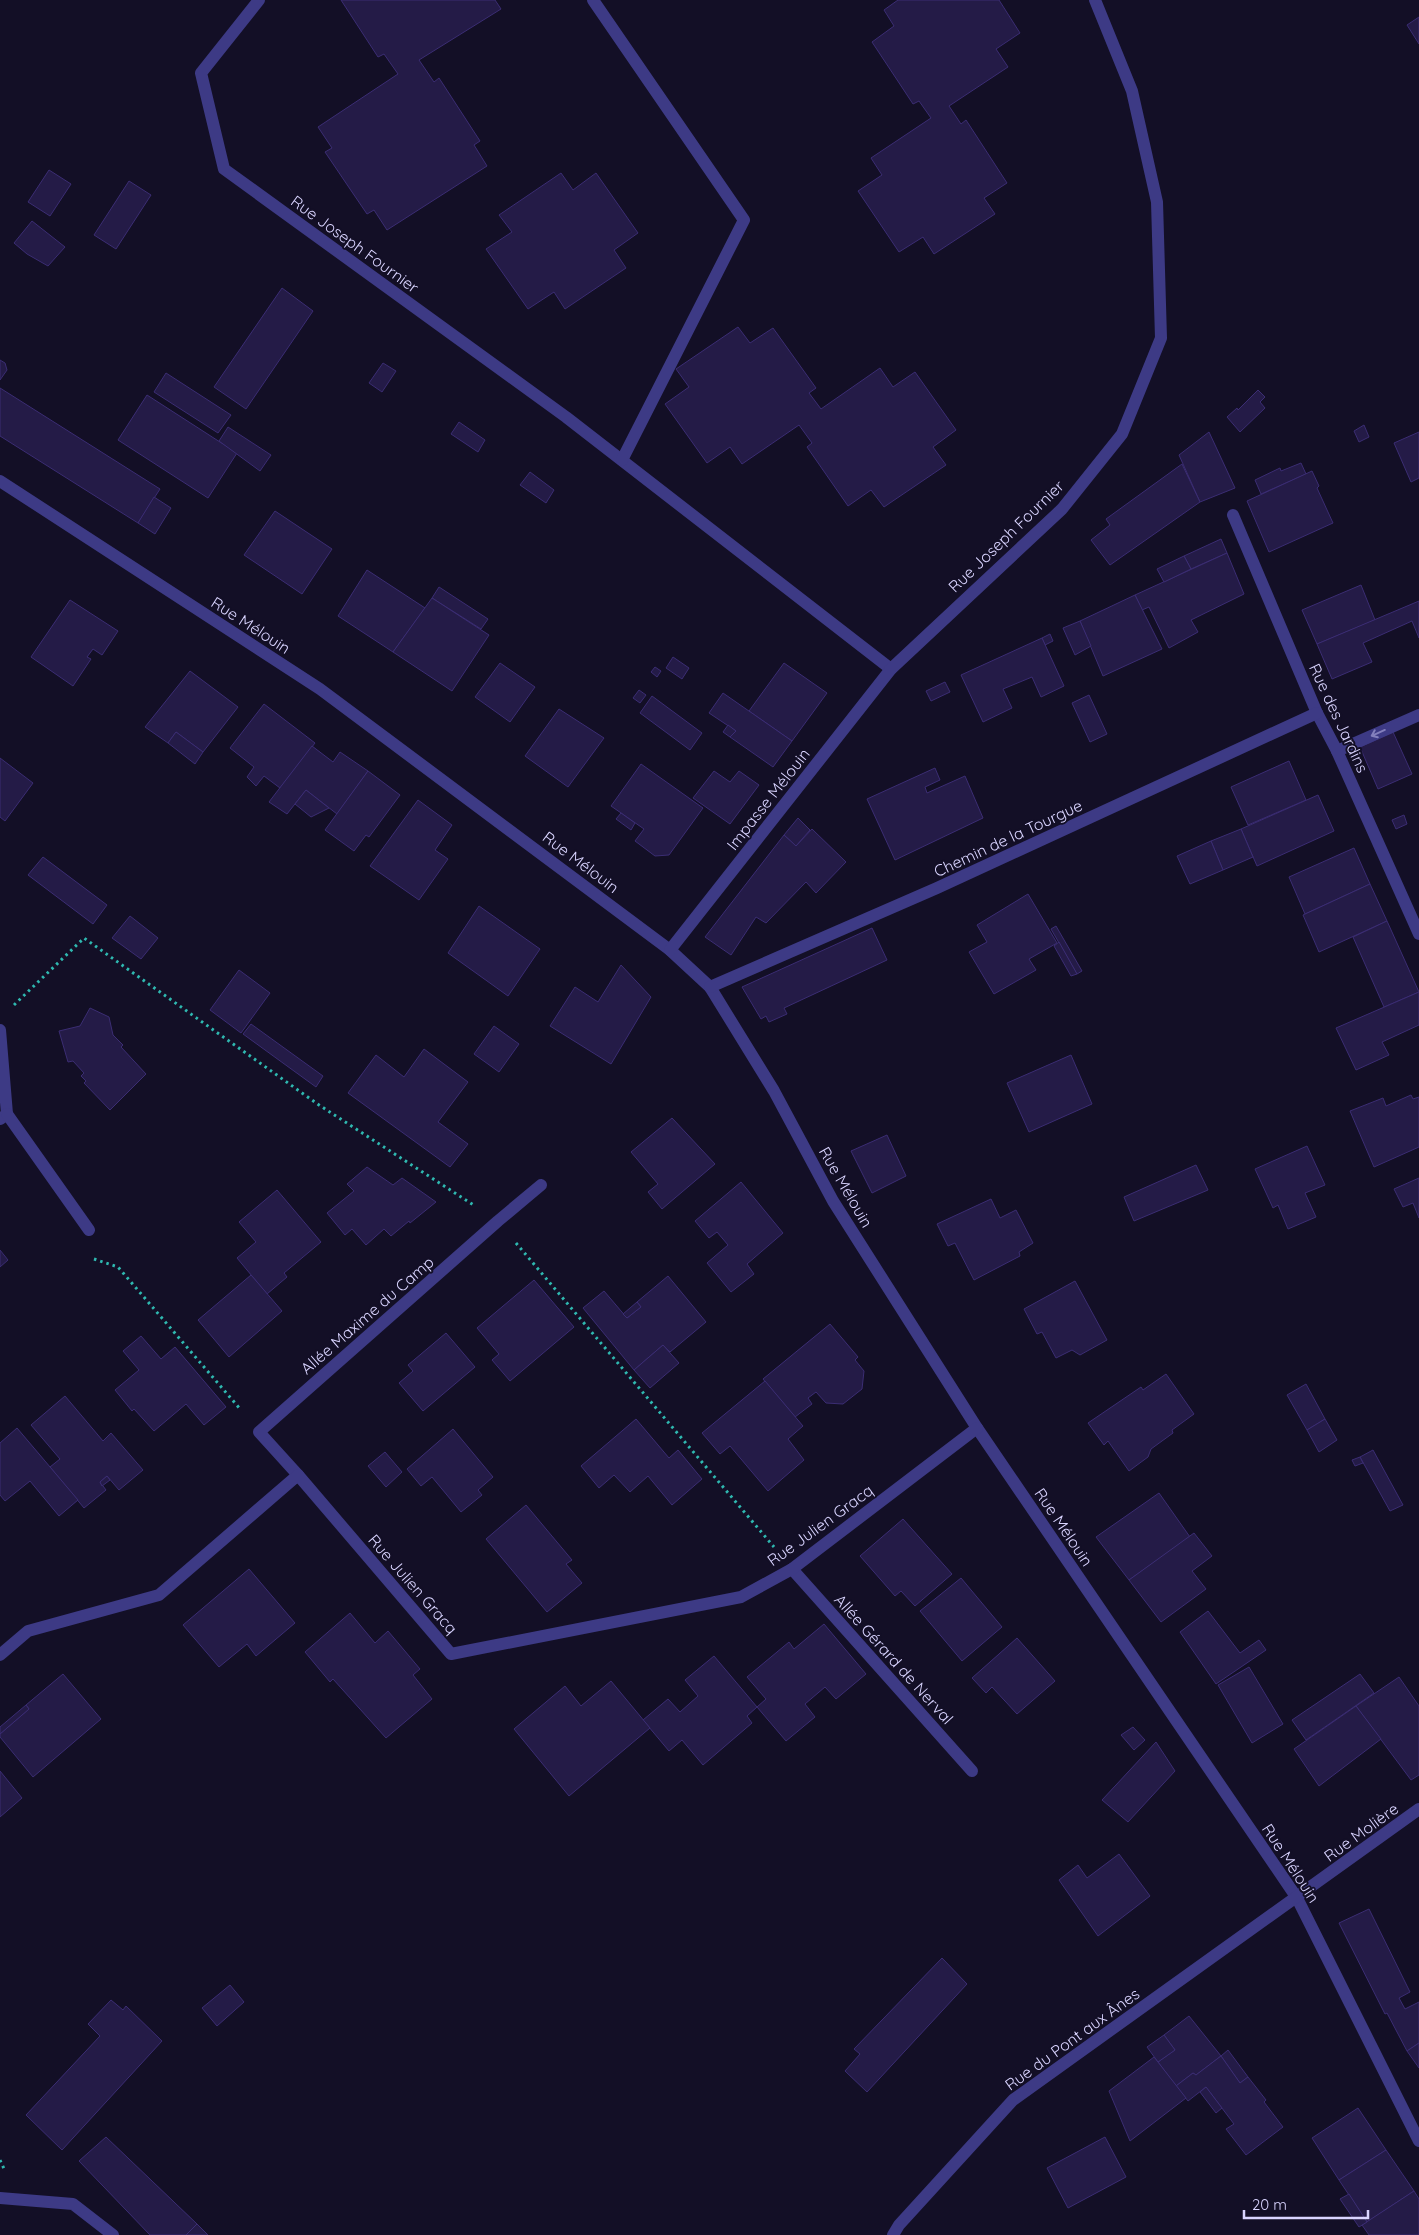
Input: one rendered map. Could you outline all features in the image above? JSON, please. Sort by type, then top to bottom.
[{"type":"street","name":"Rue Joseph Fournier","points":[[259,0],[201,73],[224,169],[566,417],[891,669],[1062,509],[1122,434],[1161,338],[1157,202],[1132,91],[1095,0]]},
{"type":"street","points":[[592,0],[744,220],[622,460]]},
{"type":"street","name":"Rue Mélouin","points":[[0,481],[320,689],[670,950],[710,987],[774,1091],[833,1201],[978,1428],[1297,1898],[1419,2141]]},
{"type":"street","name":"Rue des Jardins","points":[[1233,515],[1317,713],[1337,751],[1419,934]]},
{"type":"street","name":"Impasse Mélouin","points":[[670,950],[891,669]]},
{"type":"street","name":"Chemin de la Tourgue","points":[[710,987],[937,888],[1317,713]]},
{"type":"street","points":[[1337,751],[1419,715]]},
{"type":"street","points":[[0,1030],[3,1116],[88,1230]]},
{"type":"street","name":"Allée Maxime du Camp","points":[[259,1432],[541,1185]]},
{"type":"street","name":"Rue Julien Gracq","points":[[298,1475],[452,1654],[741,1597],[792,1568],[978,1428]]},
{"type":"street","points":[[0,1655],[28,1631],[158,1596],[298,1475],[259,1432]]},
{"type":"street","name":"Allée Gérard de Nerval","points":[[792,1568],[972,1771]]},
{"type":"street","name":"Rue Molière","points":[[1297,1898],[1419,1809]]},
{"type":"street","name":"Rue du Pont aux Ânes","points":[[893,2235],[899,2225],[1014,2100],[1297,1898]]},
{"type":"street","points":[[0,2198],[73,2204],[113,2235]]},
{"type":"path","points":[[7,1012],[84,938],[319,1105],[498,1221],[792,1568]]},
{"type":"path","points":[[92,1259],[118,1267],[259,1432]]},
{"type":"building","points":[[341,0],[495,0],[501,9],[419,60],[434,82],[439,78],[480,141],[474,145],[487,166],[387,230],[374,210],[367,214],[325,152],[332,148],[318,127],[398,74],[384,54],[378,57]]},
{"type":"building","points":[[898,0],[999,0],[1020,33],[996,49],[1008,67],[949,106],[961,124],[966,120],[1007,183],[984,198],[995,214],[934,254],[923,237],[899,252],[858,191],[882,175],[871,158],[931,118],[919,101],[913,104],[872,42],[894,26],[884,10]]},
{"type":"building","points":[[1419,17],[1419,44],[1407,25]]},
{"type":"building","points":[[49,170],[71,184],[50,216],[28,202]]},
{"type":"building","points":[[561,173],[573,190],[596,173],[638,233],[614,250],[626,268],[565,309],[554,292],[528,309],[486,249],[512,232],[499,215]]},
{"type":"building","points":[[129,181],[151,195],[116,249],[94,235]]},
{"type":"building","points":[[32,221],[65,247],[48,266],[27,254],[14,243]]},
{"type":"building","points":[[282,288],[313,311],[246,409],[214,387]]},
{"type":"building","points":[[738,327],[750,343],[773,328],[816,388],[809,393],[821,409],[880,368],[893,387],[915,372],[956,430],[933,447],[946,465],[884,507],[871,490],[848,506],[807,447],[812,443],[799,425],[742,464],[730,447],[707,463],[665,404],[689,387],[676,369]]},
{"type":"building","points":[[0,360],[5,363],[7,370],[0,380]]},
{"type":"building","points":[[383,363],[396,371],[382,392],[369,383]]},
{"type":"building","points":[[166,373],[231,415],[218,433],[154,392]]},
{"type":"building","points":[[0,388],[160,489],[138,523],[0,436]]},
{"type":"building","points":[[1258,390],[1265,397],[1260,402],[1265,408],[1240,432],[1227,417],[1237,408],[1238,410]]},
{"type":"building","points":[[147,395],[237,453],[208,498],[118,440]]},
{"type":"building","points":[[459,422],[485,440],[478,452],[451,434]]},
{"type":"building","points":[[1364,425],[1369,437],[1359,442],[1354,431]]},
{"type":"building","points":[[228,427],[271,455],[260,471],[219,441]]},
{"type":"building","points":[[1209,432],[1235,488],[1200,502],[1179,455]]},
{"type":"building","points":[[1419,432],[1419,478],[1411,482],[1394,443]]},
{"type":"building","points":[[1301,463],[1306,474],[1261,494],[1255,480],[1280,468],[1281,471]]},
{"type":"building","points":[[1182,464],[1200,502],[1110,565],[1091,540],[1110,525],[1106,519]]},
{"type":"building","points":[[1312,471],[1319,486],[1317,488],[1333,523],[1269,552],[1247,501]]},
{"type":"building","points":[[530,472],[554,490],[546,503],[520,485]]},
{"type":"building","points":[[154,497],[171,508],[155,534],[138,523]]},
{"type":"building","points":[[275,511],[332,549],[302,594],[244,555]]},
{"type":"building","points":[[1221,539],[1227,553],[1191,569],[1184,556]]},
{"type":"building","points":[[1227,553],[1244,594],[1191,620],[1198,632],[1169,648],[1149,607],[1142,610],[1135,595]]},
{"type":"building","points":[[1184,556],[1191,569],[1164,582],[1157,569]]},
{"type":"building","points":[[367,570],[425,608],[393,652],[338,616]]},
{"type":"building","points":[[1361,585],[1375,620],[1317,644],[1302,610]]},
{"type":"building","points":[[439,587],[488,619],[481,629],[432,598]]},
{"type":"building","points":[[1135,595],[1162,649],[1103,676],[1080,621]]},
{"type":"building","points":[[432,598],[489,635],[452,691],[393,652]]},
{"type":"building","points":[[70,600],[118,631],[102,655],[93,649],[87,657],[91,659],[73,686],[31,657]]},
{"type":"building","points":[[1419,601],[1419,638],[1412,621],[1363,643],[1372,662],[1332,679],[1317,644]]},
{"type":"building","points":[[1080,621],[1091,646],[1075,655],[1063,628]]},
{"type":"building","points":[[1050,634],[1053,641],[1045,645],[1042,638]]},
{"type":"building","points":[[1042,638],[1064,686],[1041,697],[1032,677],[1003,689],[1012,708],[983,722],[961,675]]},
{"type":"building","points":[[673,657],[689,668],[682,679],[666,668]]},
{"type":"building","points":[[500,663],[535,687],[510,722],[475,697]]},
{"type":"building","points":[[784,663],[827,693],[792,741],[749,711]]},
{"type":"building","points":[[655,667],[661,671],[657,677],[651,672]]},
{"type":"building","points":[[190,671],[238,707],[203,752],[176,732],[168,743],[145,727]]},
{"type":"building","points":[[945,682],[950,692],[931,701],[926,691]]},
{"type":"building","points":[[639,690],[646,695],[640,703],[633,698]]},
{"type":"building","points":[[723,693],[792,741],[773,767],[730,737],[736,731],[709,713]]},
{"type":"building","points":[[1089,695],[1107,734],[1090,742],[1072,703]]},
{"type":"building","points":[[652,696],[702,733],[690,750],[640,713]]},
{"type":"building","points":[[264,704],[315,743],[280,788],[264,776],[256,786],[247,777],[254,767],[230,748]]},
{"type":"building","points":[[559,709],[604,738],[568,787],[525,756]]},
{"type":"building","points":[[728,725],[736,731],[730,737],[723,732]]},
{"type":"building","points":[[176,732],[203,752],[195,764],[168,743]]},
{"type":"building","points":[[1393,732],[1412,774],[1378,789],[1360,747]]},
{"type":"building","points":[[312,746],[333,762],[340,752],[368,771],[337,814],[306,790],[287,814],[269,802]]},
{"type":"building","points":[[0,758],[33,783],[5,821],[0,817]]},
{"type":"building","points":[[1289,761],[1306,800],[1248,825],[1231,787]]},
{"type":"building","points":[[641,764],[703,808],[669,855],[655,856],[635,841],[644,829],[611,806]]},
{"type":"building","points":[[935,768],[940,780],[925,787],[927,793],[965,776],[983,818],[895,860],[867,799]]},
{"type":"building","points":[[368,771],[400,795],[369,837],[366,835],[354,851],[325,830]]},
{"type":"building","points":[[714,771],[730,782],[739,771],[759,785],[730,824],[693,798]]},
{"type":"building","points":[[306,790],[329,808],[311,817],[295,804]]},
{"type":"building","points":[[1318,795],[1334,831],[1257,866],[1241,829]]},
{"type":"building","points":[[418,800],[452,825],[435,850],[448,859],[419,900],[370,866]]},
{"type":"building","points":[[621,813],[635,823],[631,830],[616,819]]},
{"type":"building","points":[[1404,815],[1407,824],[1396,829],[1392,820]]},
{"type":"building","points":[[798,818],[810,830],[796,846],[784,835]]},
{"type":"building","points":[[812,829],[846,862],[816,893],[806,882],[766,923],[756,917],[731,955],[705,937],[784,835],[796,846]]},
{"type":"building","points":[[1241,829],[1253,857],[1223,870],[1211,841]]},
{"type":"building","points":[[1211,841],[1223,870],[1190,884],[1177,856]]},
{"type":"building","points":[[1354,848],[1370,884],[1305,914],[1289,877]]},
{"type":"building","points":[[43,857],[107,905],[93,924],[28,875]]},
{"type":"building","points":[[1370,884],[1387,921],[1319,952],[1303,915]]},
{"type":"building","points":[[1028,894],[1057,943],[1029,959],[1036,970],[994,994],[969,952],[987,942],[977,925]]},
{"type":"building","points":[[479,906],[540,949],[508,996],[448,953]]},
{"type":"building","points":[[130,916],[158,938],[141,959],[112,938]]},
{"type":"building","points":[[1387,921],[1419,992],[1384,1007],[1353,937]]},
{"type":"building","points":[[1056,926],[1082,971],[1077,974],[1051,929]]},
{"type":"building","points":[[872,928],[887,960],[784,1008],[787,1014],[769,1022],[766,1016],[761,1019],[742,987]]},
{"type":"building","points":[[1059,942],[1077,974],[1071,976],[1054,946]]},
{"type":"building","points":[[621,965],[651,997],[611,1064],[550,1026],[575,987],[598,1002]]},
{"type":"building","points":[[239,970],[270,993],[241,1033],[210,1010]]},
{"type":"building","points":[[1419,992],[1419,1025],[1382,1042],[1389,1055],[1356,1070],[1336,1028]]},
{"type":"building","points":[[90,1008],[109,1017],[113,1035],[123,1045],[121,1047],[146,1074],[110,1110],[84,1083],[86,1081],[81,1076],[84,1073],[73,1061],[68,1062],[59,1031],[80,1026]]},
{"type":"building","points":[[251,1024],[323,1076],[316,1087],[243,1034]]},
{"type":"building","points":[[494,1026],[519,1044],[499,1072],[474,1054]]},
{"type":"building","points":[[424,1049],[468,1082],[438,1122],[468,1144],[450,1167],[348,1093],[376,1055],[404,1077]]},
{"type":"building","points":[[1071,1055],[1092,1104],[1029,1132],[1007,1083]]},
{"type":"building","points":[[1411,1095],[1413,1099],[1419,1097],[1419,1147],[1374,1167],[1350,1111],[1383,1098],[1386,1106]]},
{"type":"building","points":[[672,1118],[715,1164],[662,1209],[648,1192],[658,1184],[631,1152]]},
{"type":"building","points":[[887,1135],[906,1176],[872,1193],[851,1151]]},
{"type":"building","points":[[1307,1146],[1325,1185],[1305,1193],[1316,1217],[1288,1229],[1278,1205],[1273,1208],[1255,1169]]},
{"type":"building","points":[[1196,1165],[1208,1190],[1134,1221],[1124,1197]]},
{"type":"building","points":[[367,1167],[393,1185],[402,1178],[436,1202],[391,1236],[384,1229],[366,1245],[352,1229],[345,1235],[327,1213],[354,1191],[347,1184]]},
{"type":"building","points":[[1419,1178],[1419,1218],[1413,1203],[1403,1207],[1394,1189]]},
{"type":"building","points":[[741,1182],[783,1233],[747,1264],[754,1274],[731,1292],[707,1263],[728,1245],[717,1232],[709,1238],[695,1221]]},
{"type":"building","points":[[277,1190],[321,1242],[284,1273],[287,1277],[267,1294],[237,1258],[256,1242],[239,1222]]},
{"type":"building","points":[[991,1199],[1000,1218],[1016,1210],[1033,1243],[1019,1252],[1020,1256],[974,1280],[955,1243],[948,1246],[937,1224]]},
{"type":"building","points":[[0,1250],[8,1260],[0,1267]]},
{"type":"building","points":[[251,1275],[282,1311],[229,1357],[198,1320]]},
{"type":"building","points":[[668,1276],[706,1322],[670,1352],[663,1345],[634,1370],[583,1308],[604,1291],[627,1318],[641,1307],[637,1302]]},
{"type":"building","points":[[534,1280],[574,1327],[510,1381],[492,1360],[499,1354],[477,1328]]},
{"type":"building","points":[[1075,1281],[1107,1340],[1080,1355],[1072,1350],[1056,1358],[1042,1332],[1037,1334],[1024,1309]]},
{"type":"building","points":[[637,1302],[641,1307],[627,1318],[623,1314]]},
{"type":"building","points":[[830,1324],[858,1357],[855,1360],[864,1371],[862,1389],[843,1404],[826,1403],[816,1392],[808,1398],[812,1404],[795,1417],[763,1379]]},
{"type":"building","points":[[446,1333],[475,1367],[423,1411],[399,1383],[413,1371],[408,1365]]},
{"type":"building","points":[[141,1336],[161,1359],[175,1347],[226,1407],[204,1425],[186,1404],[154,1431],[134,1409],[132,1411],[115,1390],[139,1370],[123,1351]]},
{"type":"building","points":[[663,1345],[679,1363],[650,1388],[634,1370]]},
{"type":"building","points":[[1166,1374],[1194,1414],[1172,1430],[1173,1433],[1151,1449],[1148,1457],[1129,1471],[1108,1441],[1104,1445],[1088,1423],[1141,1387],[1143,1390]]},
{"type":"building","points":[[765,1381],[803,1426],[788,1439],[804,1460],[768,1491],[730,1446],[720,1454],[702,1433]]},
{"type":"building","points":[[1306,1384],[1325,1419],[1307,1430],[1287,1395]]},
{"type":"building","points":[[65,1396],[103,1441],[111,1433],[143,1470],[119,1490],[107,1476],[100,1482],[106,1490],[84,1508],[50,1467],[60,1459],[31,1425]]},
{"type":"building","points":[[636,1419],[669,1458],[678,1450],[702,1479],[672,1505],[648,1476],[630,1492],[614,1475],[599,1488],[581,1466]]},
{"type":"building","points":[[1325,1419],[1337,1440],[1319,1452],[1307,1430]]},
{"type":"building","points":[[17,1428],[78,1500],[59,1516],[30,1481],[5,1501],[0,1495],[0,1443]]},
{"type":"building","points":[[453,1429],[493,1477],[478,1490],[482,1495],[461,1512],[432,1477],[421,1486],[407,1469]]},
{"type":"building","points":[[1373,1450],[1403,1505],[1390,1511],[1360,1457]]},
{"type":"building","points":[[385,1452],[402,1472],[386,1487],[368,1466]]},
{"type":"building","points":[[1360,1457],[1363,1463],[1355,1466],[1352,1460]]},
{"type":"building","points":[[107,1476],[110,1480],[102,1486],[100,1482]]},
{"type":"building","points":[[1159,1493],[1190,1537],[1129,1580],[1096,1537]]},
{"type":"building","points":[[526,1505],[572,1560],[566,1564],[582,1583],[547,1612],[486,1539]]},
{"type":"building","points":[[903,1519],[952,1574],[915,1606],[901,1591],[895,1596],[860,1556]]},
{"type":"building","points":[[1194,1533],[1212,1556],[1192,1571],[1206,1589],[1161,1622],[1129,1580]]},
{"type":"building","points":[[249,1569],[295,1623],[256,1656],[247,1644],[219,1667],[183,1625]]},
{"type":"building","points":[[961,1578],[1002,1627],[962,1661],[920,1611]]},
{"type":"building","points":[[1208,1611],[1240,1653],[1259,1640],[1266,1650],[1216,1684],[1180,1632]]},
{"type":"building","points":[[350,1613],[375,1643],[388,1631],[420,1669],[413,1675],[432,1699],[386,1738],[333,1679],[330,1682],[305,1652]]},
{"type":"building","points":[[824,1624],[866,1674],[836,1699],[825,1687],[805,1704],[815,1717],[786,1741],[757,1707],[766,1699],[747,1677],[789,1642],[794,1649]]},
{"type":"building","points":[[1017,1638],[1055,1681],[1017,1714],[992,1687],[986,1693],[972,1678]]},
{"type":"building","points":[[714,1656],[757,1707],[747,1716],[752,1723],[703,1765],[682,1740],[669,1751],[643,1720],[668,1699],[680,1712],[698,1696],[685,1680]]},
{"type":"building","points":[[1249,1667],[1283,1724],[1252,1743],[1218,1685]]},
{"type":"building","points":[[63,1674],[101,1719],[33,1777],[0,1737],[0,1734],[29,1709],[26,1705]]},
{"type":"building","points":[[1360,1674],[1374,1693],[1306,1740],[1292,1720]]},
{"type":"building","points":[[1399,1677],[1419,1706],[1419,1775],[1411,1780],[1356,1706]]},
{"type":"building","points":[[611,1681],[650,1728],[569,1796],[514,1729],[565,1686],[581,1706]]},
{"type":"building","points":[[26,1705],[29,1709],[0,1734],[0,1727]]},
{"type":"building","points":[[1356,1706],[1381,1739],[1319,1786],[1294,1749]]},
{"type":"building","points":[[1133,1727],[1145,1740],[1134,1750],[1121,1735]]},
{"type":"building","points":[[1156,1742],[1175,1771],[1128,1822],[1102,1800]]},
{"type":"building","points":[[0,1771],[22,1798],[0,1817]]},
{"type":"building","points":[[1119,1854],[1150,1896],[1098,1936],[1059,1880],[1078,1865],[1087,1878]]},
{"type":"building","points":[[1369,1909],[1410,1992],[1399,1998],[1405,2009],[1419,2002],[1419,2043],[1407,2051],[1387,2013],[1385,2014],[1339,1923]]},
{"type":"building","points":[[942,1958],[967,1984],[867,2092],[845,2071],[860,2054],[854,2049]]},
{"type":"building","points":[[230,1985],[244,2002],[217,2026],[202,2008]]},
{"type":"building","points":[[111,2000],[123,2010],[126,2006],[162,2041],[62,2150],[26,2115],[100,2036],[88,2024]]},
{"type":"building","points":[[1189,2016],[1221,2056],[1196,2075],[1193,2073],[1176,2086],[1158,2062],[1175,2050],[1164,2035]]},
{"type":"building","points":[[1164,2035],[1175,2050],[1158,2062],[1147,2047]]},
{"type":"building","points":[[1419,2043],[1419,2068],[1407,2051]]},
{"type":"building","points":[[1228,2050],[1248,2077],[1240,2083],[1221,2056]]},
{"type":"building","points":[[1221,2056],[1240,2083],[1248,2077],[1266,2100],[1264,2102],[1283,2127],[1246,2155],[1226,2129],[1234,2124],[1206,2087],[1188,2101],[1176,2086],[1193,2073],[1196,2075]]},
{"type":"building","points":[[1154,2057],[1186,2098],[1130,2141],[1109,2091]]},
{"type":"building","points":[[1206,2087],[1222,2108],[1216,2113],[1200,2092]]},
{"type":"building","points":[[1358,2108],[1386,2150],[1339,2180],[1312,2138]]},
{"type":"building","points":[[106,2137],[197,2224],[186,2235],[150,2235],[79,2161]]},
{"type":"building","points":[[1105,2137],[1126,2177],[1068,2208],[1047,2168]]},
{"type":"building","points":[[1386,2150],[1414,2191],[1367,2222],[1339,2180]]},
{"type":"building","points":[[1414,2191],[1419,2199],[1419,2235],[1369,2235],[1362,2225]]},
{"type":"building","points":[[1349,2194],[1367,2222],[1359,2227],[1340,2199]]},
{"type":"building","points":[[197,2224],[208,2235],[186,2235]]}]
